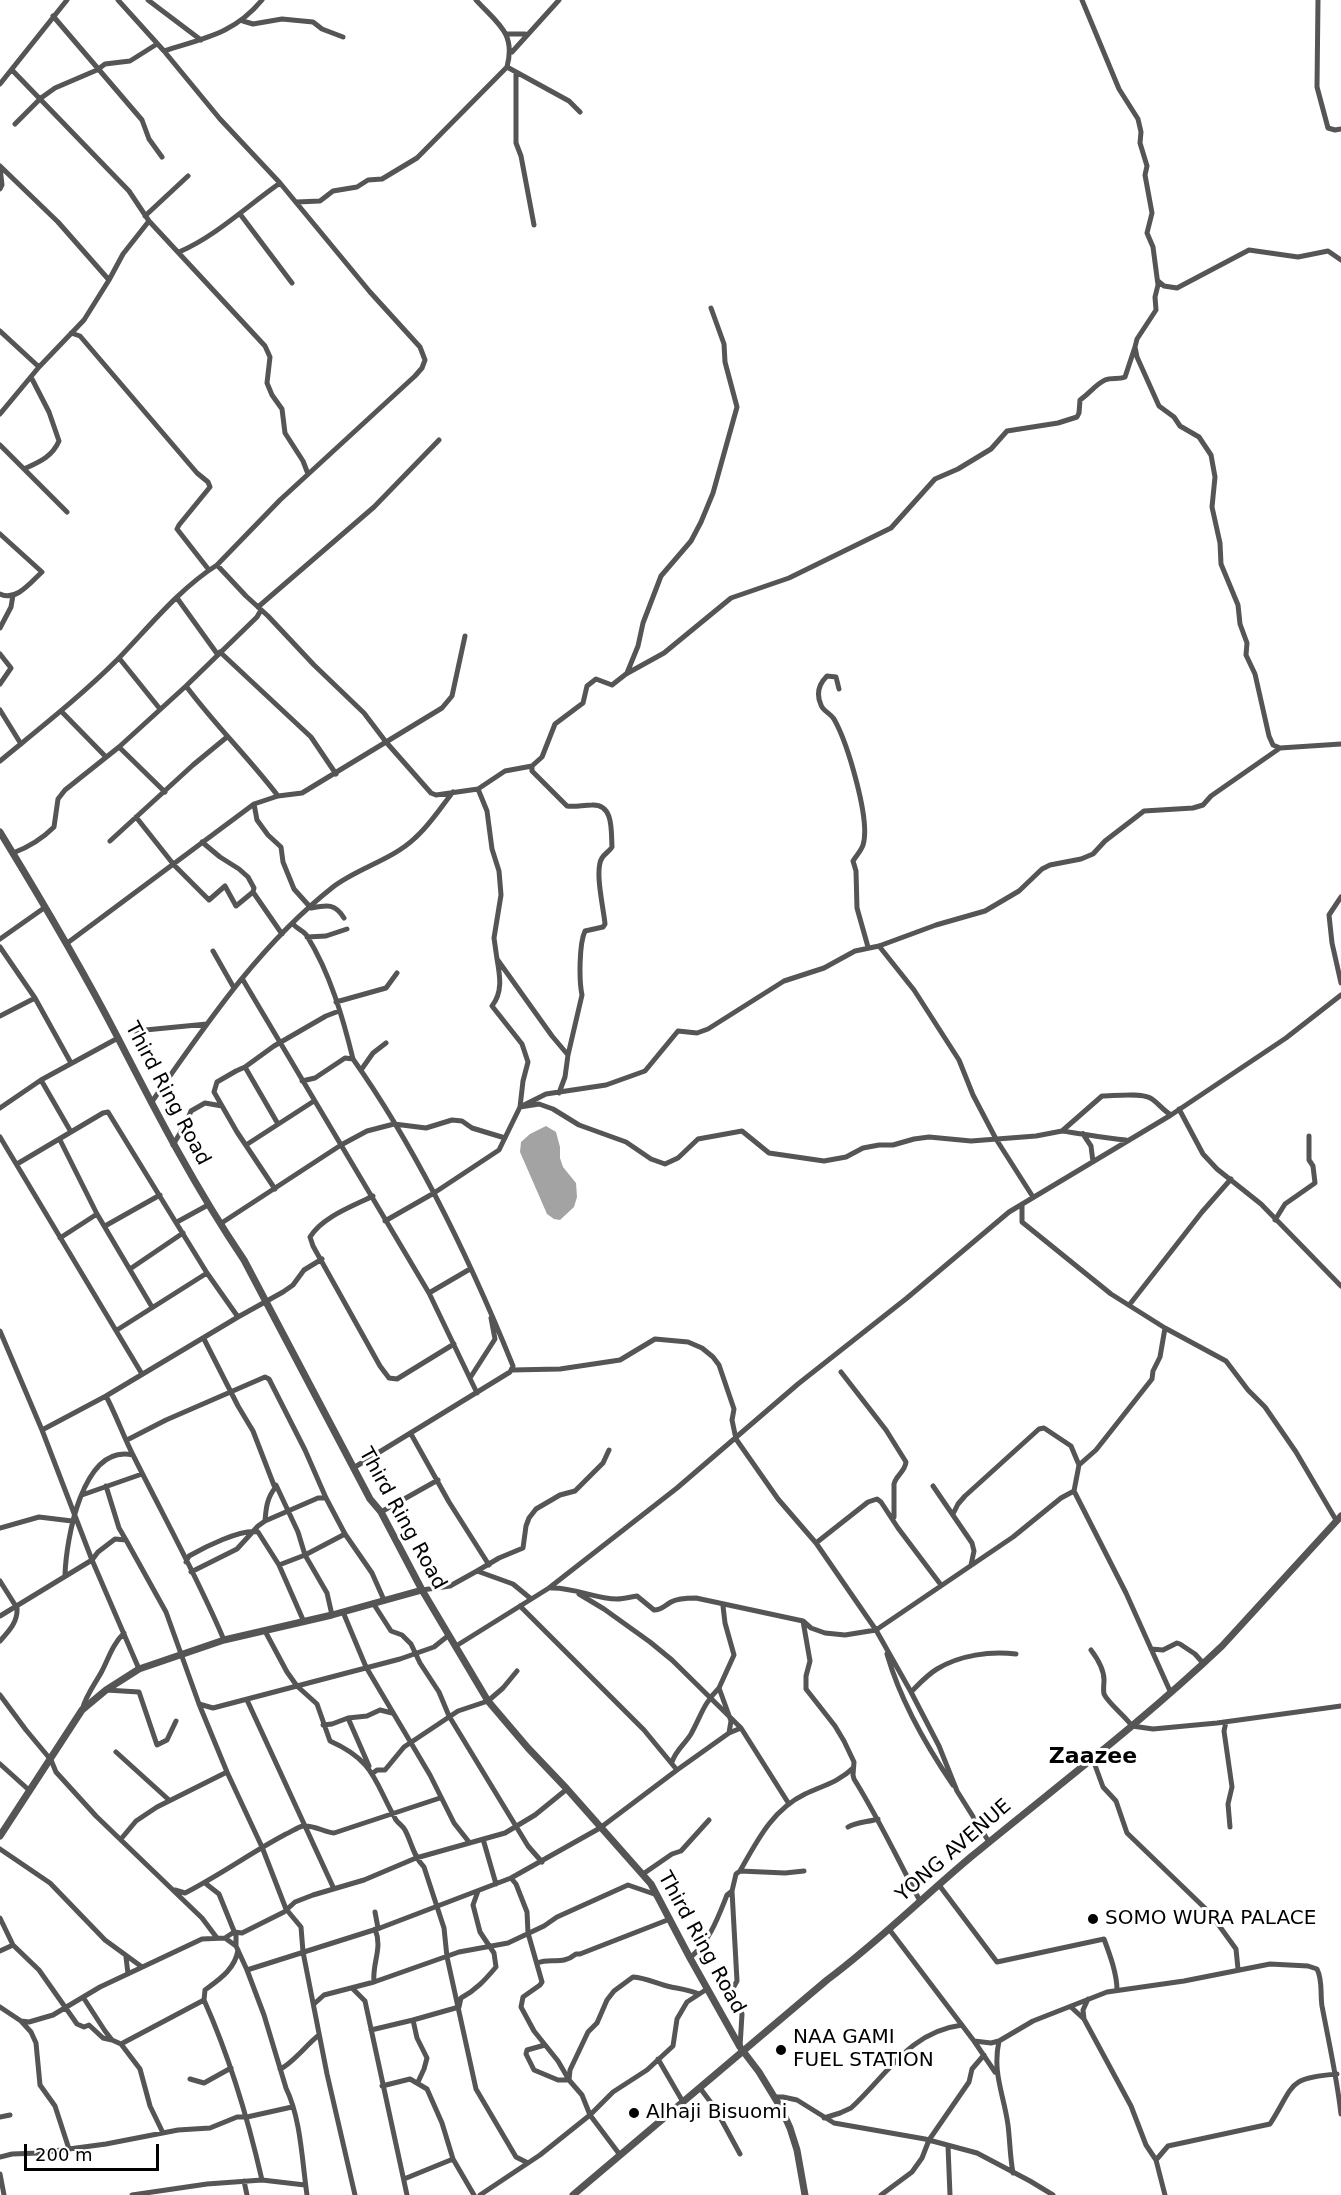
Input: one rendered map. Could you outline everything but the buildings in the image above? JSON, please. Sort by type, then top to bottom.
[{"type":"street","points":[[0,84],[67,0]]},
{"type":"street","points":[[0,761],[61,711],[119,658],[177,598],[217,565],[308,474],[415,376],[425,360],[420,347],[370,292],[297,202],[220,119],[118,0]]},
{"type":"street","points":[[148,0],[201,40]]},
{"type":"street","points":[[164,51],[221,33],[243,21],[262,0]]},
{"type":"street","points":[[476,0],[507,34],[511,53]]},
{"type":"street","points":[[297,202],[320,201],[333,191],[357,187],[368,180],[382,179],[417,158],[507,67],[511,53],[559,0]]},
{"type":"street","points":[[217,565],[314,666],[364,713],[431,793],[436,795],[478,789],[505,771],[532,766],[542,757],[555,724],[583,702],[587,686],[596,679],[612,685],[626,674],[664,653],[731,598],[789,578],[891,528],[935,479],[958,469],[991,448],[1006,431],[1058,423],[1077,417],[1080,400],[1103,381],[1109,378],[1119,380],[1125,377],[1140,332],[1156,310],[1155,297],[1158,281],[1153,247],[1148,233],[1152,213],[1145,175],[1148,166],[1140,143],[1141,132],[1138,119],[1119,89],[1082,0]]},
{"type":"street","points":[[1318,0],[1317,87],[1324,121],[1328,128],[1341,129]]},
{"type":"street","points":[[53,16],[142,120],[149,139],[162,157]]},
{"type":"street","points":[[243,21],[253,24],[282,18],[313,22],[322,29],[343,37]]},
{"type":"street","points":[[507,34],[519,36],[527,34]]},
{"type":"street","points":[[15,124],[41,98],[55,88],[98,70],[105,63],[130,61],[157,44]]},
{"type":"street","points":[[507,67],[569,101],[580,112]]},
{"type":"street","points":[[12,70],[129,191],[147,218],[265,346],[270,357],[267,383],[282,409],[285,433],[303,461],[308,474]]},
{"type":"street","points":[[516,72],[516,143],[521,156],[534,225]]},
{"type":"street","points":[[0,166],[58,222],[109,280]]},
{"type":"street","points":[[0,166],[2,185],[0,189]]},
{"type":"street","points":[[0,414],[39,367],[84,320],[147,218],[188,176]]},
{"type":"street","points":[[179,252],[192,247],[280,183]]},
{"type":"street","points":[[240,214],[292,283]]},
{"type":"street","points":[[1158,281],[1164,286],[1177,288],[1249,250],[1298,257],[1328,251],[1341,260]]},
{"type":"street","points":[[626,674],[639,646],[643,623],[661,576],[691,541],[701,522],[713,493],[737,407],[725,362],[724,344],[711,308]]},
{"type":"street","points":[[0,332],[39,367]]},
{"type":"street","points":[[71,333],[80,336],[197,473],[208,482],[210,487],[177,530],[209,570]]},
{"type":"street","points":[[1135,347],[1137,357],[1159,406],[1174,417],[1180,426],[1199,437],[1211,455],[1215,477],[1212,507],[1220,543],[1221,564],[1238,605],[1240,624],[1247,643],[1246,655],[1255,674],[1273,745],[1280,748],[1341,744]]},
{"type":"street","points":[[24,469],[42,461],[55,450],[59,441],[50,412],[31,377]]},
{"type":"street","points":[[13,853],[38,841],[51,830],[54,827],[58,799],[65,790],[119,747],[186,686],[257,617],[259,608],[374,507],[439,440]]},
{"type":"street","points":[[0,445],[67,512]]},
{"type":"street","points":[[0,534],[42,572],[14,595],[0,627]]},
{"type":"street","points":[[0,594],[14,595]]},
{"type":"street","points":[[177,598],[219,654],[310,738],[336,774]]},
{"type":"street","points":[[66,944],[254,804],[278,796],[302,794],[442,708],[452,696],[465,636]]},
{"type":"street","points":[[0,654],[11,668],[0,684]]},
{"type":"street","points":[[119,658],[160,709]]},
{"type":"street","points":[[839,689],[836,677],[827,676],[821,683],[819,694],[822,708],[834,720],[846,747],[866,829],[863,848],[853,861],[857,884],[857,908],[868,947]]},
{"type":"street","points":[[186,686],[278,796]]},
{"type":"street","points":[[0,710],[21,744]]},
{"type":"street","points":[[61,711],[106,758]]},
{"type":"street","points":[[110,841],[227,737]]},
{"type":"street","points":[[119,747],[165,792]]},
{"type":"street","points":[[520,1107],[546,1094],[606,1085],[645,1071],[678,1031],[697,1033],[708,1029],[784,981],[824,968],[855,951],[879,946],[936,925],[986,911],[1019,891],[1042,869],[1088,857],[1144,811],[1193,808],[1203,805],[1211,796],[1280,748]]},
{"type":"street","points":[[532,766],[532,771],[567,806],[597,804],[604,807],[608,813],[611,830],[612,847],[602,857],[600,864],[599,891],[605,924],[603,927],[585,931],[583,936],[581,944],[582,995],[568,1055],[566,1077],[559,1093]]},
{"type":"street","points":[[385,1221],[434,1193],[499,1150],[520,1107],[528,1062],[522,1044],[492,1006],[497,999],[500,983],[494,938],[501,895],[499,872],[492,849],[487,811],[478,789]]},
{"type":"street","points":[[151,1103],[234,988],[282,934],[335,886],[415,838],[454,791]]},
{"type":"street","points":[[254,804],[257,820],[281,847],[283,862],[294,889],[311,908]]},
{"type":"street","points":[[136,817],[174,865],[208,900],[225,886],[236,906],[253,892]]},
{"type":"street","name":"Third Ring Road","points":[[0,832],[118,1038],[173,1145],[267,1301],[370,1499],[381,1512],[422,1590],[476,1684],[528,1748],[644,1874],[657,1895],[741,2049],[775,2097],[790,2128],[797,2150],[805,2195]]},
{"type":"street","points":[[202,842],[248,877],[254,888],[253,892],[282,934]]},
{"type":"street","points":[[1341,897],[1329,915],[1332,943],[1341,983]]},
{"type":"street","points":[[311,908],[327,906],[339,909],[344,918]]},
{"type":"street","points":[[0,939],[44,908]]},
{"type":"street","points":[[293,924],[307,937],[321,963],[336,1002],[353,1059],[434,1193],[489,1307],[513,1366],[512,1370]]},
{"type":"street","points":[[307,937],[326,936],[347,929]]},
{"type":"street","points":[[0,946],[35,998],[71,1063]]},
{"type":"street","points":[[879,946],[914,990],[959,1060],[973,1095],[996,1139],[1033,1197]]},
{"type":"street","points":[[213,951],[234,988]]},
{"type":"street","points":[[497,959],[568,1055]]},
{"type":"street","points":[[336,1002],[386,988],[397,973]]},
{"type":"street","points":[[243,980],[429,1293],[477,1393]]},
{"type":"street","points":[[456,1646],[549,1588],[677,1488],[806,1377],[907,1298],[1010,1212],[1171,1115],[1286,1038],[1341,995]]},
{"type":"street","points":[[0,1016],[35,998]]},
{"type":"street","points":[[275,1189],[214,1092],[217,1083],[280,1043],[326,1016],[339,1011]]},
{"type":"street","points":[[135,1031],[207,1024]]},
{"type":"street","points":[[0,1108],[41,1080],[118,1038]]},
{"type":"street","points":[[360,1070],[373,1053],[386,1043]]},
{"type":"street","points":[[302,1081],[322,1074],[345,1058],[353,1059]]},
{"type":"street","points":[[245,1067],[278,1124]]},
{"type":"street","points":[[41,1080],[71,1132]]},
{"type":"street","points":[[1062,1131],[1102,1096],[1144,1095],[1153,1099],[1160,1108],[1171,1115]]},
{"type":"street","points":[[246,1145],[314,1101]]},
{"type":"street","points":[[173,1145],[191,1111],[205,1103],[222,1106]]},
{"type":"street","points":[[520,1107],[539,1104],[553,1109],[579,1125],[626,1142],[651,1159],[665,1164],[678,1158],[698,1139],[742,1131],[769,1153],[824,1161],[846,1157],[863,1148],[893,1145],[929,1137],[971,1141],[1062,1131],[1098,1138],[1128,1140]]},
{"type":"street","points":[[1179,1109],[1203,1154],[1217,1169],[1248,1191],[1341,1286]]},
{"type":"street","points":[[17,1164],[108,1112],[207,1273],[238,1317]]},
{"type":"street","points":[[220,1224],[341,1145],[367,1131],[394,1124],[426,1128],[452,1120],[462,1121],[472,1128],[505,1138]]},
{"type":"street","points":[[1083,1134],[1091,1146],[1093,1162]]},
{"type":"street","points":[[1275,1220],[1285,1204],[1315,1183],[1313,1166],[1309,1160],[1309,1136]]},
{"type":"street","points":[[0,1137],[142,1374]]},
{"type":"street","points":[[60,1140],[97,1214],[152,1307]]},
{"type":"street","points":[[1130,1304],[1202,1212],[1231,1179]]},
{"type":"street","points":[[105,1226],[160,1195]]},
{"type":"street","points":[[373,1196],[335,1215],[310,1237],[380,1366],[389,1378],[397,1379],[454,1344]]},
{"type":"street","points":[[1022,1204],[1022,1222],[1112,1294],[1165,1328],[1226,1361],[1264,1407],[1338,1518]]},
{"type":"street","points":[[177,1222],[208,1205]]},
{"type":"street","points":[[60,1238],[97,1214]]},
{"type":"street","points":[[130,1269],[183,1233]]},
{"type":"street","points":[[42,1430],[106,1396],[284,1292],[293,1285],[304,1270],[322,1259]]},
{"type":"street","points":[[429,1293],[470,1269]]},
{"type":"street","points":[[117,1330],[207,1273]]},
{"type":"street","points":[[470,1378],[495,1339],[489,1307]]},
{"type":"street","points":[[1078,1466],[1096,1450],[1147,1388],[1160,1357],[1165,1328]]},
{"type":"street","points":[[0,1331],[2,1343],[42,1430],[73,1518],[139,1669]]},
{"type":"street","points":[[204,1339],[253,1431],[266,1467],[298,1532],[305,1555],[327,1593],[332,1615]]},
{"type":"street","points":[[355,1467],[512,1370],[560,1369],[620,1360],[656,1339],[688,1342],[702,1348],[719,1365],[734,1409],[732,1420],[736,1439],[778,1499],[816,1544],[876,1630],[939,1746],[957,1791]]},
{"type":"street","points":[[841,1372],[886,1430],[906,1462],[905,1468],[894,1484],[894,1519]]},
{"type":"street","points":[[127,1440],[261,1377],[269,1379],[326,1498],[345,1534],[372,1573],[384,1600]]},
{"type":"street","points":[[106,1396],[224,1640]]},
{"type":"street","points":[[953,1514],[965,1496],[1039,1430],[1044,1428],[1071,1446],[1078,1466],[1074,1491],[1126,1593],[1170,1691]]},
{"type":"street","points":[[411,1434],[449,1502],[489,1565]]},
{"type":"street","points":[[82,1710],[106,1690],[139,1669],[182,1654],[224,1640],[332,1615],[422,1590],[450,1586],[499,1558],[523,1548],[526,1526],[532,1513],[546,1502],[575,1491],[603,1463],[609,1450]]},
{"type":"street","points":[[65,1575],[68,1540],[82,1495],[105,1460],[122,1454],[133,1455]]},
{"type":"street","points":[[82,1495],[142,1474]]},
{"type":"street","points":[[381,1512],[438,1480]]},
{"type":"street","points":[[265,1521],[266,1507],[275,1483]]},
{"type":"street","points":[[106,1486],[120,1528],[166,1612],[199,1704],[262,1847],[286,1909],[301,1927],[303,1952],[319,2035],[355,2195]]},
{"type":"street","points":[[933,1486],[972,1543],[974,1551],[970,1566]]},
{"type":"street","points":[[318,1498],[323,1489]]},
{"type":"street","points":[[576,1592],[616,1599],[637,1596],[654,1611],[665,1608],[672,1602],[685,1598],[696,1598],[723,1606],[803,1621],[811,1628],[825,1633],[845,1635],[876,1630],[1074,1491]]},
{"type":"street","points":[[191,1572],[237,1549],[265,1521],[318,1498],[326,1498]]},
{"type":"street","points":[[816,1544],[873,1499],[881,1502],[941,1585]]},
{"type":"street","points":[[0,1528],[39,1517],[73,1518]]},
{"type":"street","name":"YONG AVENUE","points":[[573,2195],[700,2088],[741,2049],[890,1929],[989,1842],[1092,1756],[1132,1726],[1222,1646],[1338,1518]]},
{"type":"street","points":[[186,1562],[189,1556],[198,1551],[241,1534],[258,1532],[279,1565],[304,1622]]},
{"type":"street","points":[[279,1565],[305,1555],[345,1534]]},
{"type":"street","points":[[0,1616],[92,1560],[98,1552],[115,1539],[126,1540]]},
{"type":"street","points":[[477,1571],[513,1584],[530,1598]]},
{"type":"street","points":[[0,1581],[16,1607],[17,1613],[16,1621],[0,1641]]},
{"type":"street","points":[[549,1588],[567,1588],[576,1592],[644,1637],[672,1660],[741,1728],[789,1804]]},
{"type":"street","points":[[374,1603],[391,1631],[402,1635],[411,1644],[449,1716],[528,1846],[542,1862]]},
{"type":"street","points":[[520,1606],[627,1714],[677,1770]]},
{"type":"street","points":[[672,1762],[690,1735],[710,1697],[719,1688],[734,1655],[723,1606]]},
{"type":"street","points":[[343,1612],[366,1667],[411,1743],[454,1823],[469,1842]]},
{"type":"street","points":[[803,1621],[810,1661],[806,1676],[806,1689],[835,1725],[854,1762],[854,1779],[878,1819],[920,1901]]},
{"type":"street","points":[[265,1631],[287,1672],[297,1686],[317,1704],[330,1741],[352,1753],[371,1771]]},
{"type":"street","points":[[1,1833],[82,1710],[111,1650],[124,1633]]},
{"type":"street","points":[[199,1704],[213,1708],[366,1667],[378,1666],[441,1644],[449,1635]]},
{"type":"street","points":[[1151,1649],[1164,1650],[1180,1644],[1203,1663]]},
{"type":"street","points":[[885,1645],[892,1670],[914,1719],[989,1842]]},
{"type":"street","points":[[1091,1650],[1098,1659],[1104,1678],[1103,1692],[1107,1700],[1125,1715],[1132,1726],[1154,1729],[1213,1724],[1341,1706]]},
{"type":"street","points":[[911,1692],[936,1670],[958,1659],[996,1652],[1016,1654]]},
{"type":"street","points":[[371,1771],[385,1770],[404,1747],[449,1716],[488,1701],[517,1671]]},
{"type":"street","points":[[719,1688],[730,1718],[729,1734]]},
{"type":"street","points":[[106,1690],[139,1692],[157,1745],[167,1740],[176,1721]]},
{"type":"street","points":[[0,1695],[51,1760],[56,1772],[96,1816],[185,1901],[218,1938]]},
{"type":"street","points":[[247,1700],[279,1774],[307,1827],[334,1888]]},
{"type":"street","points":[[323,1725],[348,1718],[367,1716],[380,1710],[392,1713]]},
{"type":"street","points":[[348,1718],[371,1771],[400,1826],[404,1828],[416,1858],[424,1867],[447,1941],[447,1957],[476,2089],[516,2157],[528,2163]]},
{"type":"street","points":[[1226,1722],[1224,1731],[1232,1787],[1228,1804],[1230,1827]]},
{"type":"street","points":[[1213,1724],[1224,1731]]},
{"type":"street","points":[[247,1970],[376,1929],[511,1878],[600,1828],[677,1770],[741,1728]]},
{"type":"street","points":[[116,1752],[169,1800]]},
{"type":"street","points":[[1092,1756],[1103,1787],[1116,1801],[1127,1833],[1210,1913],[1236,1949],[1238,1969]]},
{"type":"street","points":[[0,1764],[30,1791]]},
{"type":"street","points":[[741,2049],[742,2014],[732,1990],[737,1981],[733,1879],[771,1819],[803,1795],[843,1778],[853,1768]]},
{"type":"street","points":[[122,1839],[136,1821],[169,1800],[227,1772]]},
{"type":"street","points":[[21,2021],[39,2020],[66,2008],[100,1987],[202,1939],[225,1938],[234,1932],[242,1933],[284,1912],[295,1902],[364,1880],[416,1858],[505,1833],[535,1815],[567,1789]]},
{"type":"street","points":[[173,1890],[185,1893],[302,1826],[334,1833],[440,1798]]},
{"type":"street","points":[[848,1827],[854,1823],[861,1824],[878,1819]]},
{"type":"street","points":[[644,1874],[672,1854],[681,1851],[709,1820]]},
{"type":"street","points":[[483,1839],[496,1884]]},
{"type":"street","points":[[0,1849],[50,1883],[105,1940],[142,1967]]},
{"type":"street","points":[[740,1871],[785,1873],[804,1871]]},
{"type":"street","points":[[511,1878],[516,1884],[527,1912],[528,1933],[542,1984],[523,1997],[521,2004],[530,2025],[582,2095],[590,2115],[620,2155]]},
{"type":"street","points":[[205,1883],[219,1894],[236,1936],[237,1948],[236,1960],[223,1978],[205,1990],[204,2000],[231,2068],[262,2180]]},
{"type":"street","points":[[314,2004],[324,1995],[353,1989],[459,1952],[508,1943],[557,1917],[628,1885],[657,1895]]},
{"type":"street","points":[[939,1886],[997,1962],[1104,1939],[1111,1965],[1117,1975],[1117,1990]]},
{"type":"street","points":[[690,1958],[703,1947],[727,1895],[732,1890]]},
{"type":"street","points":[[459,2007],[461,1998],[479,1987],[496,1967],[494,1953],[480,1932],[473,1905],[478,1892]]},
{"type":"street","points":[[185,1893],[185,1901]]},
{"type":"street","points":[[374,1982],[373,1970],[378,1954],[375,1912]]},
{"type":"street","points":[[0,1918],[13,1945],[39,1970],[77,2024],[84,2027],[89,2025],[103,2038],[121,2044],[140,2069],[150,2106],[163,2133]]},
{"type":"street","points":[[537,1963],[570,1959],[576,1954],[636,1934],[670,1919]]},
{"type":"street","points":[[890,1929],[996,2073]]},
{"type":"street","points":[[225,1938],[237,1948],[264,2015],[292,2107],[302,2153],[307,2195]]},
{"type":"street","points":[[0,1951],[13,1945]]},
{"type":"street","points":[[126,1957],[128,1974]]},
{"type":"street","points":[[974,2041],[991,2043],[999,2041],[1033,2021],[1117,1990],[1184,1981],[1238,1969],[1280,1964],[1308,1966],[1317,1969],[1321,1982],[1322,2003],[1337,2074],[1341,2114]]},
{"type":"street","points":[[569,2080],[570,2070],[588,2032],[597,2023],[607,2000],[614,1991],[633,1977],[646,1978],[658,1984],[699,1994]]},
{"type":"street","points":[[311,1988],[324,1995]]},
{"type":"street","points":[[353,1989],[365,2001],[407,2195]]},
{"type":"street","points":[[480,2195],[528,2163],[590,2115],[613,2092],[638,2076],[673,2046],[680,2011],[687,2002],[707,1989]]},
{"type":"street","points":[[83,1997],[97,2021],[112,2040]]},
{"type":"street","points":[[1084,2019],[1083,2010],[1088,1999]]},
{"type":"street","points":[[121,2044],[204,2000]]},
{"type":"street","points":[[0,2007],[21,2021],[31,2032],[36,2043],[40,2085],[55,2106],[69,2149]]},
{"type":"street","points":[[372,2030],[459,2007]]},
{"type":"street","points":[[1071,2007],[1084,2019],[1131,2106],[1146,2145],[1156,2160],[1166,2195]]},
{"type":"street","points":[[413,2020],[417,2038],[427,2058],[418,2082]]},
{"type":"street","points":[[824,2118],[840,2114],[851,2108],[916,2042],[940,2030],[962,2025]]},
{"type":"street","points":[[280,2069],[289,2064],[306,2045],[319,2035]]},
{"type":"street","points":[[999,2041],[996,2073],[1008,2127],[1013,2173]]},
{"type":"street","points":[[544,2045],[527,2050],[526,2054],[534,2070],[558,2080],[569,2080]]},
{"type":"street","points":[[881,2195],[912,2172],[929,2140],[969,2082],[972,2069],[984,2055]]},
{"type":"street","points":[[658,2059],[683,2102]]},
{"type":"street","points":[[190,2079],[204,2083],[231,2068]]},
{"type":"street","points":[[1156,2160],[1168,2146],[1270,2124],[1290,2087],[1298,2081],[1314,2076],[1337,2074]]},
{"type":"street","points":[[382,2086],[410,2079],[427,2089],[442,2122],[453,2159],[474,2195]]},
{"type":"street","points":[[700,2088],[715,2108],[740,2154]]},
{"type":"street","points":[[775,2097],[796,2100],[824,2118],[840,2124],[929,2140],[977,2154],[1053,2195]]},
{"type":"street","points":[[0,2157],[210,2128],[237,2116],[246,2117],[292,2107]]},
{"type":"street","points":[[0,2116],[10,2115]]},
{"type":"street","points":[[948,2146],[950,2195]]},
{"type":"street","points":[[515,2171],[516,2157]]},
{"type":"street","points":[[404,2179],[453,2159]]},
{"type":"street","points":[[0,2174],[4,2195]]},
{"type":"street","points":[[132,2195],[244,2181],[262,2180],[305,2185]]},
{"type":"street","points":[[244,2181],[247,2195]]},
{"type":"shaded area","points":[[546,1126],[556,1132],[563,1167],[576,1183],[577,1197],[574,1207],[560,1220],[547,1214],[520,1152],[521,1142],[530,1134]]},
{"type":"place","name":"SOMO WURA PALACE","points":[[1093,1919]]},
{"type":"place","name":"NAA GAMI FUEL STATION","points":[[781,2050]]},
{"type":"place","name":"Alhaji Bisuomi","points":[[634,2113]]},
{"type":"district","name":"Zaazee","points":[[1093,1757]]}]
